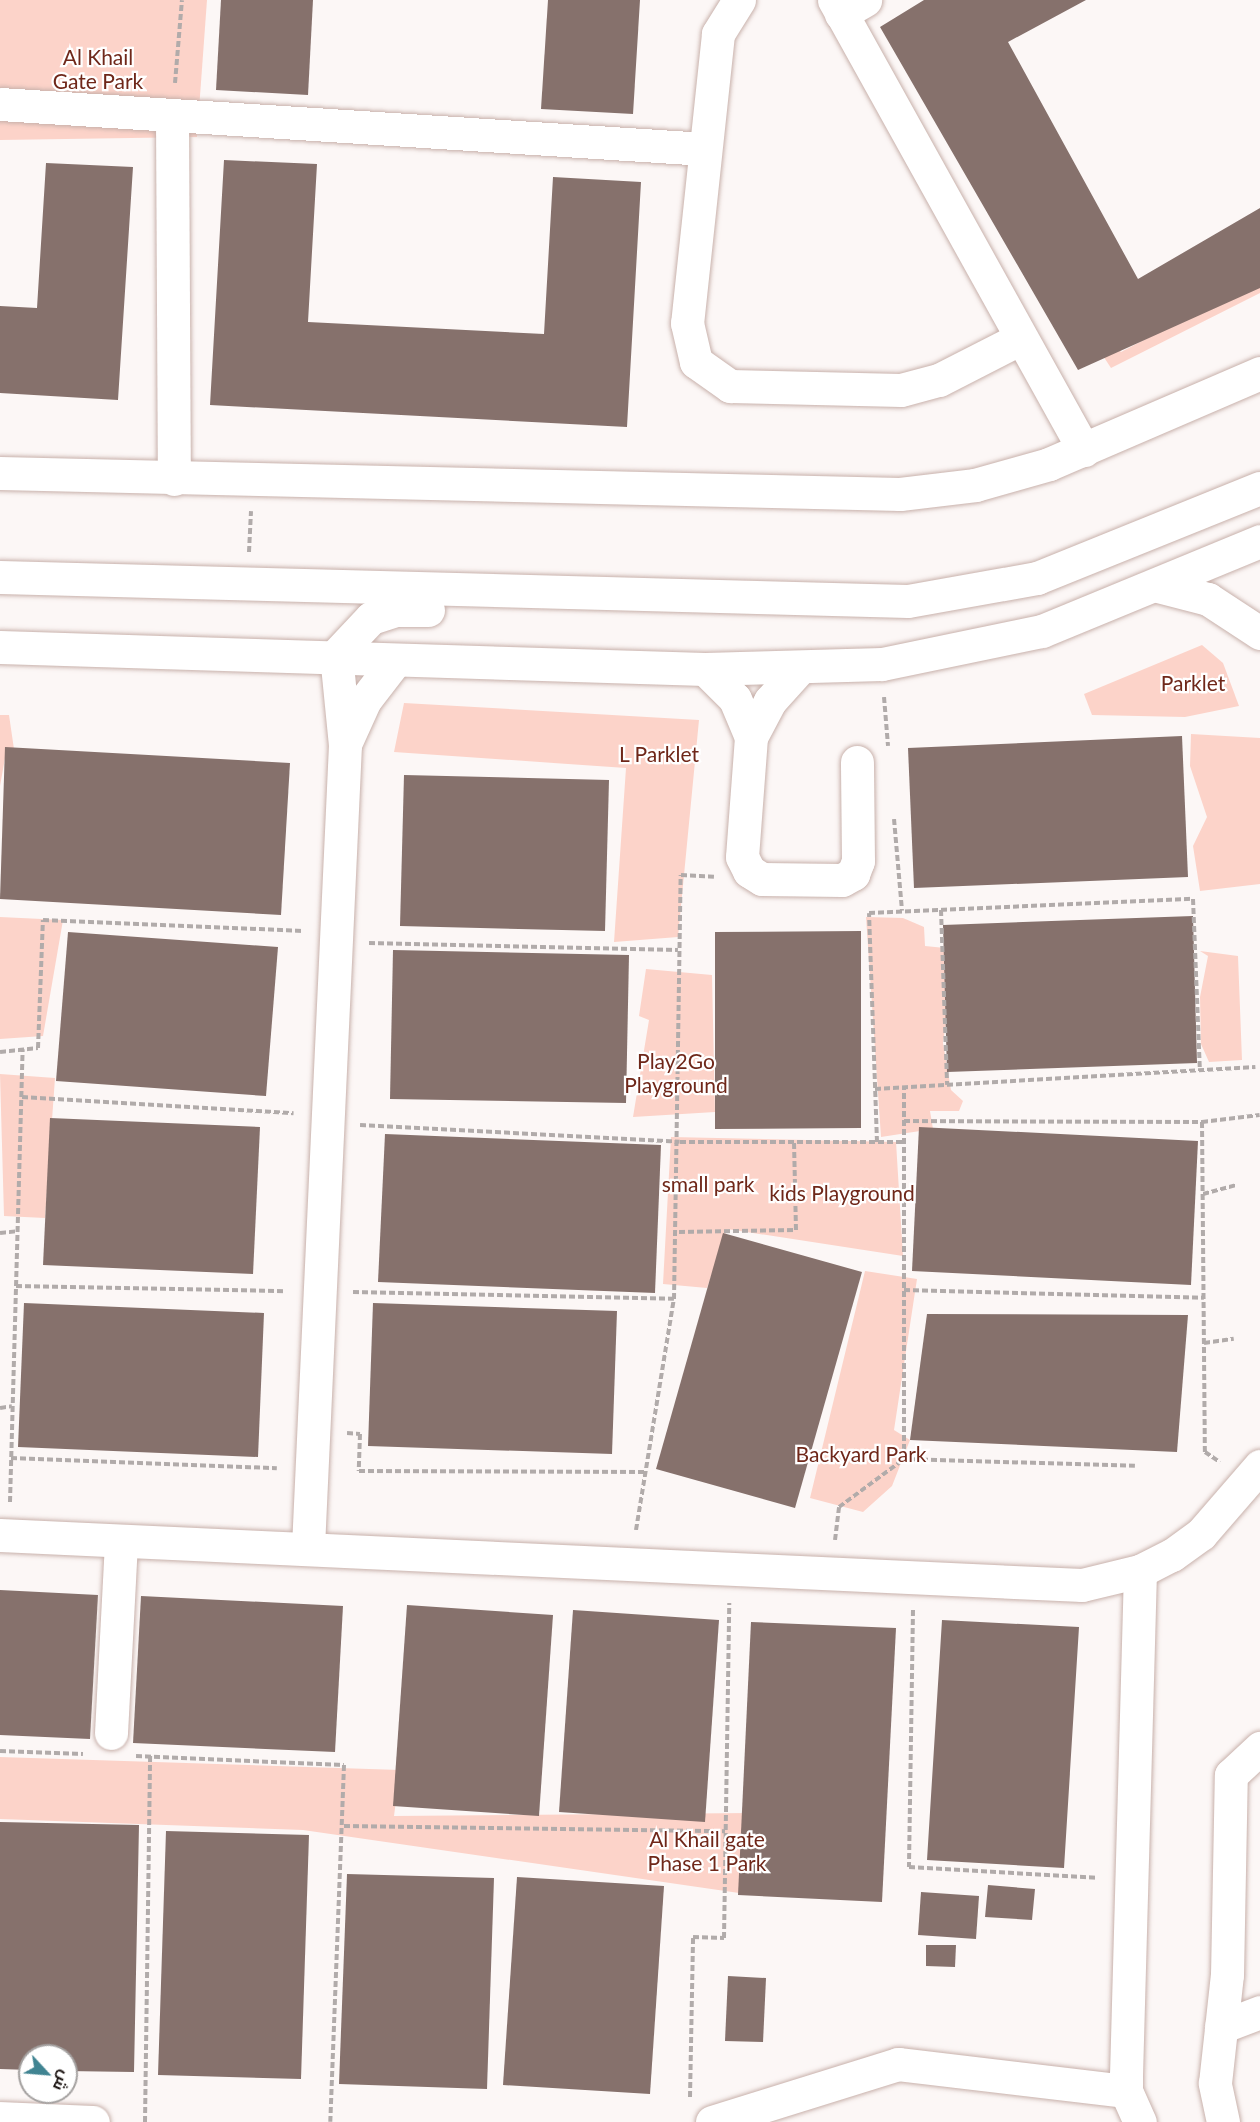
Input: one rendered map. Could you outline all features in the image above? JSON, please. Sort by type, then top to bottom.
[{"type":"street","points":[[740,0],[718,34],[687,336],[696,362],[716,380],[745,387],[900,390],[939,380],[1022,338]]},
{"type":"street","points":[[846,5],[1022,338],[1084,450]]},
{"type":"street","points":[[3,104],[705,149]]},
{"type":"street","points":[[172,116],[174,479]]},
{"type":"street","points":[[0,473],[253,482],[900,494],[975,485],[1084,450],[1260,373]]},
{"type":"street","points":[[0,577],[521,594],[864,602],[951,597],[1079,564],[1260,488]]},
{"type":"street","points":[[0,648],[336,655],[395,661],[705,669],[798,670],[882,664],[989,646],[1094,614],[1260,541]]},
{"type":"street","points":[[1158,586],[1208,599],[1260,633]]},
{"type":"street","points":[[308,1547],[345,745],[336,655],[361,625],[383,613],[453,609],[521,594]]},
{"type":"street","points":[[345,745],[365,700],[395,661]]},
{"type":"street","points":[[705,669],[735,699],[751,737]]},
{"type":"street","points":[[798,670],[770,700],[751,737],[742,857],[762,879],[842,880],[853,874],[858,861],[857,762]]},
{"type":"street","points":[[4,1535],[308,1547],[1052,1587],[1112,1580],[1140,1570],[1201,1534],[1254,1473]]},
{"type":"street","points":[[109,1747],[121,1541]]},
{"type":"street","points":[[1140,1570],[1126,2091],[1140,2122]]},
{"type":"street","points":[[1223,2122],[1215,2083],[1221,2027],[1231,1775],[1240,1761],[1260,1748]]},
{"type":"street","points":[[1221,2027],[1260,2012]]},
{"type":"street","points":[[701,2116],[898,2064],[1126,2091]]},
{"type":"street","points":[[0,2118],[93,2122]]},
{"type":"path","points":[[172,116],[182,0]]},
{"type":"path","points":[[248,585],[253,482]]},
{"type":"path","points":[[630,1566],[674,1299],[679,1232],[678,950],[681,875],[762,879]]},
{"type":"path","points":[[877,1142],[869,913],[1193,899],[1200,1070]]},
{"type":"path","points":[[941,910],[947,1085]]},
{"type":"path","points":[[0,1052],[38,1048],[43,920],[336,937],[678,950]]},
{"type":"path","points":[[4,1535],[11,1458],[23,1049]]},
{"type":"path","points":[[875,1089],[1255,1067]]},
{"type":"path","points":[[903,1459],[904,1087]]},
{"type":"path","points":[[22,1097],[680,1142],[904,1142]]},
{"type":"path","points":[[904,1121],[1202,1122],[1260,1115]]},
{"type":"path","points":[[1202,1122],[1205,1452],[1254,1473]]},
{"type":"path","points":[[679,1232],[795,1230],[794,1142]]},
{"type":"path","points":[[1203,1194],[1237,1185]]},
{"type":"path","points":[[0,1233],[18,1231]]},
{"type":"path","points":[[16,1286],[674,1299]]},
{"type":"path","points":[[904,1290],[1204,1298]]},
{"type":"path","points":[[1204,1343],[1234,1339]]},
{"type":"path","points":[[0,1408],[12,1406]]},
{"type":"path","points":[[313,1432],[360,1434],[359,1471],[645,1472]]},
{"type":"path","points":[[11,1458],[312,1469]]},
{"type":"path","points":[[831,1576],[838,1507],[903,1459],[1135,1467]]},
{"type":"path","points":[[701,2116],[693,1937],[724,1938],[729,1571]]},
{"type":"path","points":[[913,1580],[909,1867],[1131,1880]]},
{"type":"path","points":[[0,1751],[109,1747],[150,1756],[344,1765],[344,1826],[330,2122]]},
{"type":"path","points":[[145,2122],[150,1756]]},
{"type":"path","points":[[344,1826],[725,1831]]},
{"type":"green space","name":"Al Khail Gate Park","points":[[0,0],[207,0],[197,137],[0,140]]},
{"type":"green space","points":[[1260,279],[1260,293],[1111,368],[1088,333],[1102,330],[1121,352]]},
{"type":"green space","name":"Parklet","points":[[1202,645],[1223,663],[1239,706],[1185,717],[1092,715],[1084,694]]},
{"type":"green space","name":"L Parklet","points":[[404,703],[699,720],[678,937],[614,942],[626,768],[394,752]]},
{"type":"green space","points":[[0,715],[9,715],[15,756],[5,758],[0,786]]},
{"type":"green space","name":"Parklet","points":[[1191,734],[1260,738],[1260,884],[1200,891],[1193,846],[1207,817],[1190,766]]},
{"type":"green space","points":[[0,917],[63,920],[43,1036],[0,1039]]},
{"type":"green space","points":[[866,917],[903,918],[924,927],[925,946],[945,948],[948,1008],[943,1043],[951,1090],[963,1101],[959,1111],[930,1111],[933,1129],[881,1137]]},
{"type":"green space","points":[[1200,951],[1238,956],[1242,1060],[1209,1062],[1201,1044],[1200,997],[1208,956]]},
{"type":"green space","name":"Play2Go Playground","points":[[646,969],[712,975],[715,1112],[633,1117],[649,1020],[639,1016]]},
{"type":"green space","points":[[0,1074],[55,1078],[45,1218],[4,1216]]},
{"type":"green space","name":"kids Playground","points":[[671,1137],[896,1142],[903,1256],[727,1229],[707,1288],[663,1284]]},
{"type":"green space","name":"Backyard Park","points":[[865,1271],[917,1279],[894,1430],[910,1440],[892,1486],[863,1512],[810,1498]]},
{"type":"green space","name":"Al Khail gate Phase 1 Park","points":[[0,1757],[400,1770],[394,1816],[752,1813],[739,1893],[303,1830],[0,1819]]},
{"type":"building","points":[[221,0],[313,0],[308,95],[216,90]]},
{"type":"building","points":[[548,0],[640,0],[633,114],[541,109]]},
{"type":"building","points":[[924,0],[1086,0],[1008,42],[1138,279],[1260,208],[1260,288],[1078,370],[880,27]]},
{"type":"building","points":[[224,160],[317,164],[308,322],[544,334],[553,177],[641,182],[627,427],[210,405]]},
{"type":"building","points":[[46,163],[133,167],[118,400],[0,393],[0,306],[37,308]]},
{"type":"building","points":[[1182,736],[1188,877],[914,888],[908,748]]},
{"type":"building","points":[[5,747],[290,763],[281,915],[0,899]]},
{"type":"building","points":[[404,775],[609,780],[605,931],[400,926]]},
{"type":"building","points":[[1193,916],[1197,1063],[947,1072],[943,925]]},
{"type":"building","points":[[861,931],[861,1128],[715,1129],[715,932]]},
{"type":"building","points":[[68,932],[278,947],[266,1096],[56,1081]]},
{"type":"building","points":[[393,950],[629,955],[626,1103],[390,1099]]},
{"type":"building","points":[[50,1118],[260,1127],[253,1274],[43,1265]]},
{"type":"building","points":[[919,1127],[1198,1141],[1191,1285],[912,1271]]},
{"type":"building","points":[[385,1134],[661,1145],[655,1293],[378,1282]]},
{"type":"building","points":[[723,1233],[862,1272],[795,1508],[656,1469]]},
{"type":"building","points":[[24,1303],[264,1313],[258,1457],[18,1447]]},
{"type":"building","points":[[373,1303],[617,1311],[612,1454],[368,1446]]},
{"type":"building","points":[[927,1314],[1188,1315],[1177,1452],[910,1440]]},
{"type":"building","points":[[0,1590],[98,1595],[90,1739],[0,1735]]},
{"type":"building","points":[[141,1596],[343,1606],[335,1752],[133,1743]]},
{"type":"building","points":[[407,1605],[553,1615],[539,1816],[393,1806]]},
{"type":"building","points":[[573,1610],[719,1620],[705,1822],[559,1812]]},
{"type":"building","points":[[942,1620],[1079,1627],[1064,1868],[927,1860]]},
{"type":"building","points":[[751,1622],[896,1628],[882,1902],[738,1895]]},
{"type":"building","points":[[0,1822],[139,1825],[134,2072],[78,2071],[78,2044],[18,2044],[18,2070],[0,2069]]},
{"type":"building","points":[[166,1831],[309,1835],[301,2079],[158,2075]]},
{"type":"building","points":[[347,1874],[494,1878],[487,2089],[339,2084]]},
{"type":"building","points":[[517,1877],[664,1886],[650,2094],[503,2085]]},
{"type":"building","points":[[988,1885],[1035,1889],[1032,1920],[985,1917]]},
{"type":"building","points":[[921,1892],[979,1896],[976,1939],[918,1935]]},
{"type":"building","points":[[926,1945],[956,1945],[955,1967],[926,1966]]},
{"type":"building","points":[[728,1976],[766,1978],[763,2042],[725,2041]]},
{"type":"park label","name":"small park","points":[[708,1184]]}]
